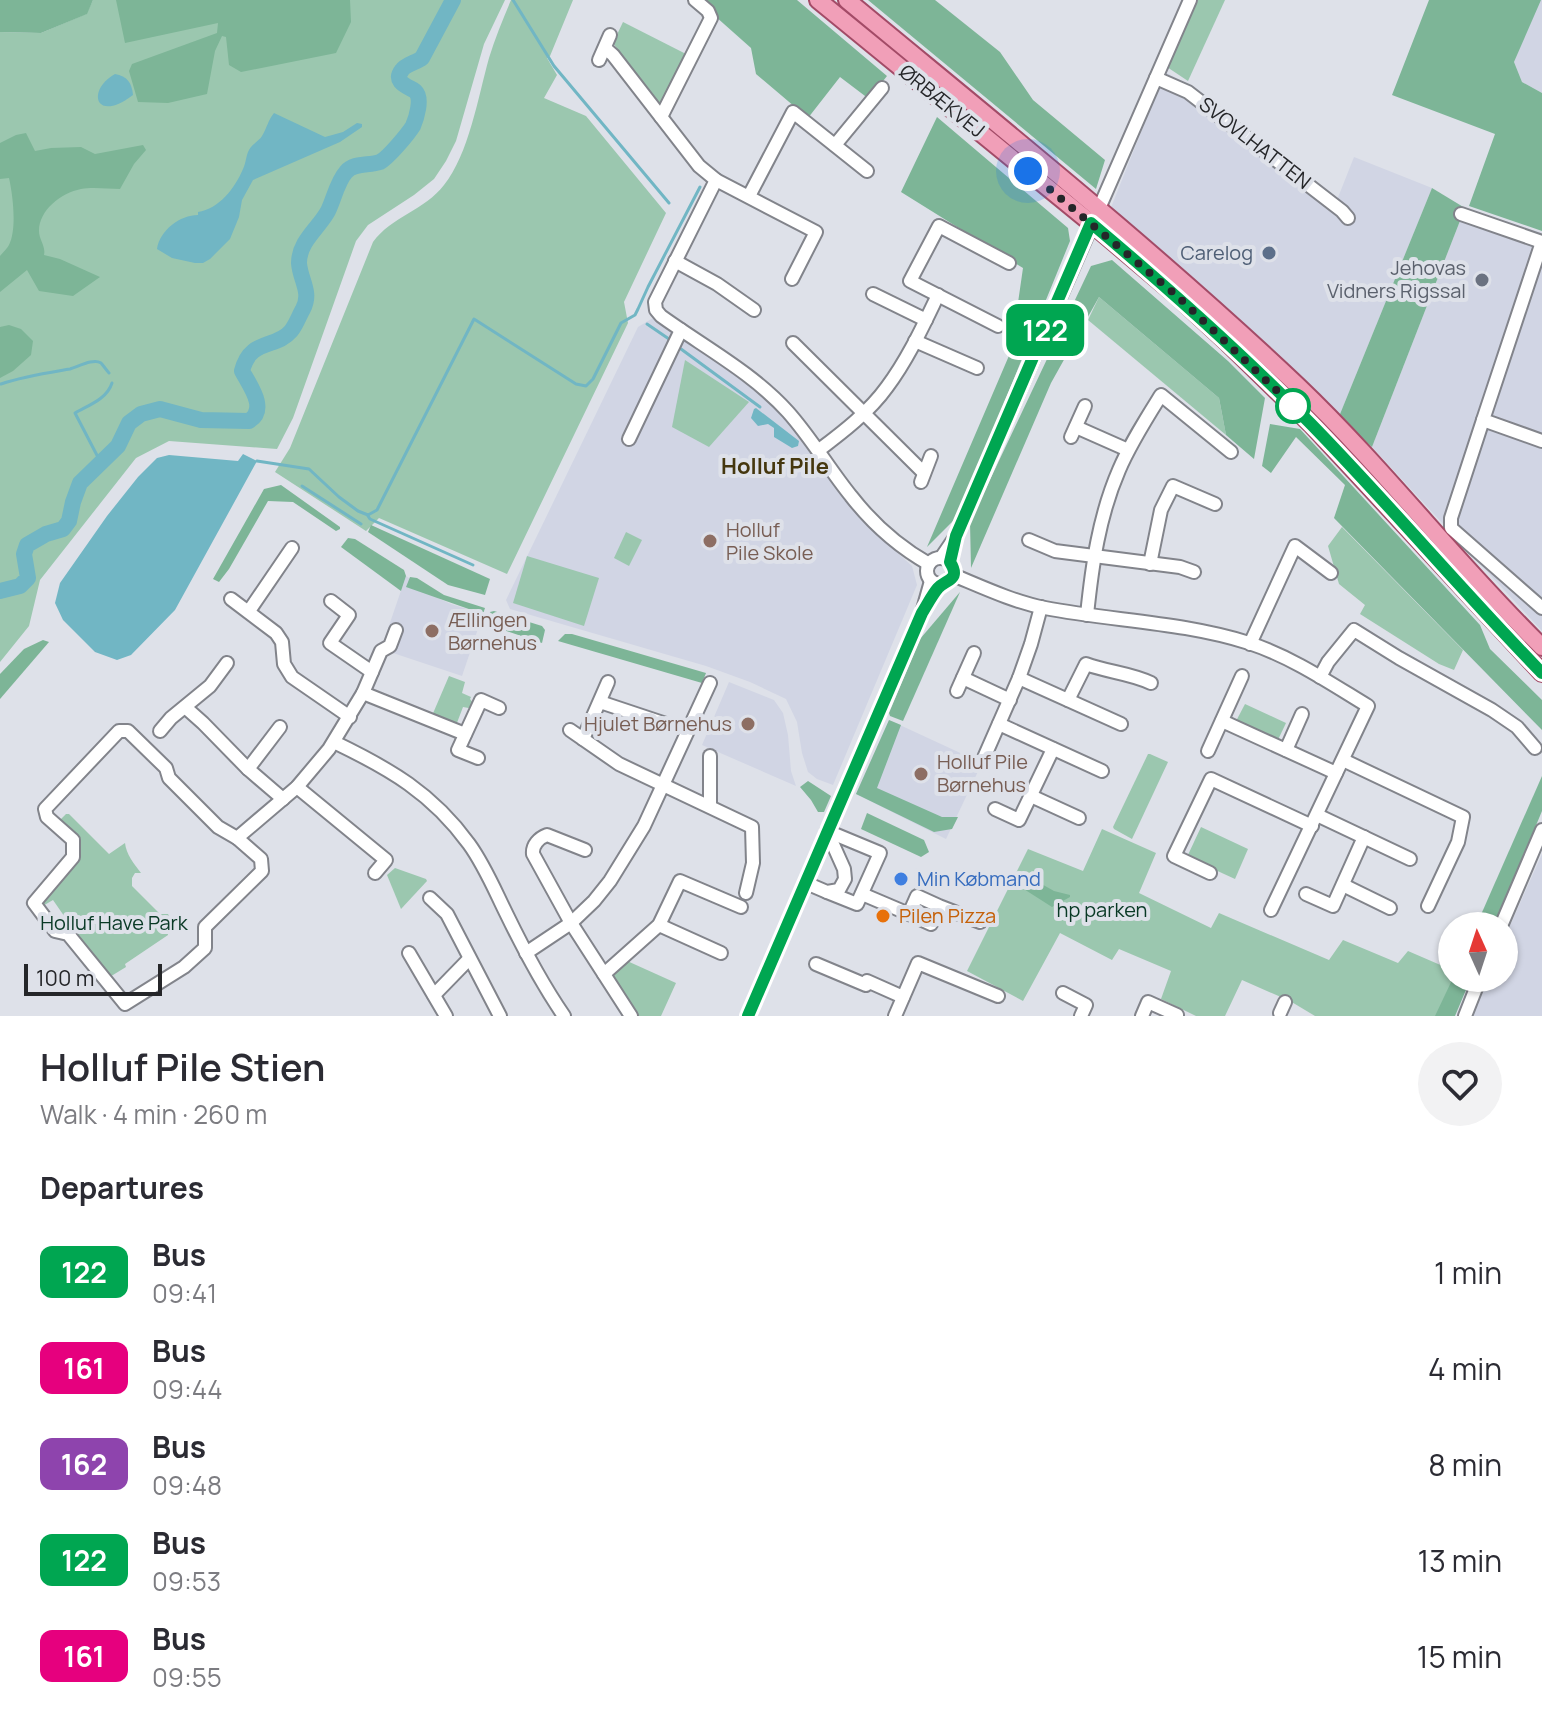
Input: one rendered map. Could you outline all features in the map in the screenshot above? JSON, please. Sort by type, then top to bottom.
[{"type":"main road","name":"ØRBÆKVEJ","points":[[818,0],[1094,215],[1311,424],[1542,673]]},
{"type":"main road","name":"ØRBÆKVEJ","points":[[847,0],[1094,215],[1299,387],[1542,647]]},
{"type":"main road","points":[[1526,657],[1542,665]]},
{"type":"street","points":[[661,117],[711,18],[708,11],[695,0]]},
{"type":"street","points":[[936,583],[927,573],[943,565],[1190,0]]},
{"type":"street","points":[[610,35],[602,54],[613,55],[699,166],[716,180],[816,232],[792,279]]},
{"type":"street","name":"SVOVLHATTEN","points":[[1156,78],[1188,92],[1348,218]]},
{"type":"street","points":[[835,145],[882,88]]},
{"type":"street","points":[[749,196],[793,112],[867,171]]},
{"type":"street","points":[[716,180],[655,302],[656,310],[766,390],[819,450],[850,495],[895,541],[993,591],[1041,607],[1165,623],[1250,644],[1320,677],[1368,706],[1271,910]]},
{"type":"street","points":[[1461,214],[1542,242],[1451,518],[1451,528],[1542,608]]},
{"type":"street","points":[[998,326],[910,281],[939,226],[994,248],[1009,263]]},
{"type":"street","points":[[675,261],[717,284],[754,310]]},
{"type":"street","points":[[873,294],[926,320]]},
{"type":"street","points":[[819,450],[863,414],[886,389],[903,364],[938,295]]},
{"type":"street","points":[[629,439],[681,330]]},
{"type":"street","points":[[915,341],[977,368]]},
{"type":"street","points":[[793,343],[922,478],[931,456]]},
{"type":"street","points":[[1087,615],[1094,557],[1108,500],[1128,450],[1161,395],[1231,452]]},
{"type":"street","points":[[1085,406],[1074,432],[1128,450]]},
{"type":"street","points":[[1483,420],[1542,441]]},
{"type":"street","points":[[1150,564],[1161,510],[1173,486],[1215,504]]},
{"type":"street","points":[[1029,540],[1055,551],[1180,567],[1194,572]]},
{"type":"street","points":[[1250,644],[1295,546],[1331,573]]},
{"type":"street","points":[[249,611],[292,548]]},
{"type":"street","points":[[936,583],[948,582],[943,565]]},
{"type":"street","points":[[748,1016],[936,583]]},
{"type":"street","points":[[231,599],[276,633],[282,642],[284,664],[292,677],[350,717]]},
{"type":"street","points":[[331,601],[349,615],[330,643],[372,672]]},
{"type":"street","points":[[983,760],[1019,678],[1041,607]]},
{"type":"street","points":[[237,838],[297,787],[334,742],[363,693],[381,651],[390,646],[396,630]]},
{"type":"street","points":[[1320,677],[1354,630],[1492,710],[1517,727],[1535,748]]},
{"type":"street","points":[[957,691],[974,653]]},
{"type":"street","points":[[160,731],[210,686],[227,663]]},
{"type":"street","points":[[1068,700],[1086,664],[1151,683]]},
{"type":"street","points":[[1208,751],[1242,676]]},
{"type":"street","points":[[963,678],[1010,700]]},
{"type":"street","points":[[1019,678],[1121,724]]},
{"type":"street","points":[[583,739],[608,682]]},
{"type":"street","points":[[526,953],[571,923],[594,901],[628,855],[710,683]]},
{"type":"street","points":[[363,693],[465,734]]},
{"type":"street","points":[[478,758],[458,750],[481,700],[499,708]]},
{"type":"street","points":[[600,702],[669,725]]},
{"type":"street","points":[[185,707],[283,799]]},
{"type":"street","points":[[1286,750],[1302,714]]},
{"type":"street","points":[[1222,721],[1336,773]]},
{"type":"street","points":[[999,724],[1102,771]]},
{"type":"street","points":[[248,769],[280,727]]},
{"type":"street","points":[[570,730],[619,764],[752,827],[753,863],[746,893]]},
{"type":"street","points":[[119,731],[128,731],[166,768],[169,778],[218,827],[237,838],[261,859],[262,871],[205,927],[205,948],[124,1010],[68,934],[55,931],[34,903],[73,857],[73,840],[47,817],[45,809],[119,731]]},
{"type":"street","points":[[334,742],[398,775],[446,816],[478,858],[526,953],[564,1016]]},
{"type":"street","points":[[995,809],[1019,820],[1053,749]]},
{"type":"street","points":[[710,756],[710,806]]},
{"type":"street","points":[[1343,760],[1463,817],[1458,842],[1428,906]]},
{"type":"street","points":[[1210,873],[1174,856],[1211,779],[1315,821],[1364,837],[1410,859]]},
{"type":"street","points":[[297,787],[386,860],[375,873]]},
{"type":"street","points":[[1031,796],[1079,818]]},
{"type":"street","points":[[827,831],[844,869],[845,879],[839,890],[827,892]]},
{"type":"street","points":[[806,883],[857,904],[880,853],[827,831]]},
{"type":"street","points":[[585,850],[547,835],[535,844],[533,854],[571,923],[631,1016]]},
{"type":"street","points":[[1507,912],[1541,835]]},
{"type":"street","points":[[1306,894],[1333,906],[1364,837]]},
{"type":"street","points":[[604,974],[659,925],[680,881],[741,907]]},
{"type":"street","points":[[1343,885],[1390,908]]},
{"type":"street","points":[[862,894],[931,924],[939,906]]},
{"type":"street","points":[[909,914],[917,896],[980,922]]},
{"type":"street","points":[[430,898],[447,914],[500,1016]]},
{"type":"street","points":[[659,925],[721,953]]},
{"type":"street","points":[[409,953],[446,1016]]},
{"type":"street","points":[[434,995],[469,959]]},
{"type":"street","points":[[895,1016],[918,963],[998,996]]},
{"type":"street","points":[[816,964],[903,997]]},
{"type":"street","points":[[1465,1016],[1474,992]]},
{"type":"street","points":[[1063,993],[1086,1005],[1081,1016]]},
{"type":"street","points":[[1142,1016],[1150,997],[1177,1015]]},
{"type":"shaded area","points":[[1540,0],[1542,93],[1522,82],[1514,62]]},
{"type":"shaded area","points":[[1165,72],[1191,86],[1337,200],[1354,157],[1432,188],[1338,419],[1266,345],[1110,210]]},
{"type":"shaded area","points":[[1465,208],[1542,233],[1542,631],[1372,447]]},
{"type":"shaded area","name":"Holluf Pile Skole","points":[[653,318],[749,384],[784,416],[838,491],[867,525],[912,566],[917,585],[833,785],[808,772],[797,722],[786,699],[706,666],[510,609],[506,600],[638,327]]},
{"type":"shaded area","name":"Ællingen Børnehus","points":[[406,576],[438,598],[483,614],[462,676],[381,649]]},
{"type":"shaded area","name":"Hjulet Børnehus","points":[[729,682],[774,700],[783,713],[796,786],[702,745]]},
{"type":"shaded area","name":"Holluf Pile Børnehus","points":[[889,720],[982,763],[946,839],[856,794]]},
{"type":"shaded area","points":[[1542,854],[1542,1016],[1470,1016],[1481,992],[1518,992],[1516,912]]},
{"type":"green space","points":[[0,0],[93,0],[87,14],[41,33],[0,32]]},
{"type":"green space","points":[[93,0],[505,0],[484,44],[456,141],[446,161],[434,179],[368,225],[356,241],[293,418],[277,449],[169,441],[136,458],[40,580],[29,626],[0,662],[0,32],[41,33],[86,14]]},
{"type":"green space","points":[[116,0],[350,0],[351,22],[336,53],[241,72],[229,65],[226,37],[222,36],[215,51],[207,94],[168,103],[138,102],[129,71],[132,64],[217,33],[218,23],[125,43]]},
{"type":"green space","points":[[511,0],[573,0],[547,58],[557,75],[544,98],[586,116],[666,213],[624,302],[628,323],[507,574],[379,518],[366,531],[275,472],[290,448],[373,242],[389,226],[436,194],[460,158],[491,51]]},
{"type":"green space","points":[[697,0],[797,0],[887,76],[869,99],[840,77],[808,118],[756,74],[751,48]]},
{"type":"green space","points":[[868,0],[935,0],[1000,52],[1033,100],[1105,160],[1096,189]]},
{"type":"green space","points":[[1198,0],[1225,0],[1188,81],[1167,67]]},
{"type":"green space","points":[[1429,0],[1541,0],[1514,62],[1522,82],[1542,93],[1542,231],[1469,206],[1495,134],[1392,95]]},
{"type":"green space","points":[[623,22],[688,55],[663,104],[657,105],[613,43]]},
{"type":"green space","points":[[937,117],[1068,228],[1070,241],[958,516],[927,547],[1011,351],[1023,268],[901,192]]},
{"type":"green space","points":[[26,133],[35,151],[81,147],[95,154],[143,145],[146,150],[120,189],[73,191],[52,204],[43,216],[39,231],[44,255],[100,277],[73,296],[39,291],[27,270],[0,292],[0,256],[9,245],[14,222],[9,178],[0,179],[0,143]]},
{"type":"green space","points":[[1432,188],[1465,208],[1372,447],[1338,419]]},
{"type":"green space","points":[[1112,260],[1228,361],[1265,398],[1254,459],[1226,435],[1219,398],[1099,297],[1051,383],[971,568],[970,522],[1091,266]]},
{"type":"green space","points":[[1099,297],[1219,398],[1226,435],[1088,320]]},
{"type":"green space","points":[[9,325],[21,329],[33,341],[31,355],[0,378],[0,327]]},
{"type":"green space","points":[[685,360],[749,402],[709,447],[672,427]]},
{"type":"green space","points":[[1270,424],[1300,429],[1480,625],[1490,649],[1542,700],[1542,730],[1334,518],[1345,485],[1296,437],[1271,473],[1262,466]]},
{"type":"green space","points":[[281,485],[340,529],[336,531],[293,502],[268,501],[229,569],[219,582],[213,579],[264,489]]},
{"type":"green space","points":[[371,525],[490,579],[485,595],[448,585],[368,532]]},
{"type":"green space","points":[[1342,527],[1463,650],[1454,670],[1439,664],[1360,614],[1365,605],[1339,584],[1328,546]]},
{"type":"green space","points":[[626,532],[642,540],[629,566],[614,558]]},
{"type":"green space","points":[[348,538],[355,539],[404,570],[406,576],[401,591],[341,547]]},
{"type":"green space","points":[[527,556],[599,578],[584,626],[513,603]]},
{"type":"green space","points":[[410,577],[444,595],[485,608],[483,614],[406,587]]},
{"type":"green space","points":[[960,592],[903,721],[890,716],[920,639]]},
{"type":"green space","points":[[490,612],[542,626],[545,630],[542,643],[486,624]]},
{"type":"green space","points":[[565,634],[706,673],[702,683],[558,641]]},
{"type":"green space","points":[[43,640],[49,642],[0,699],[0,674],[24,649]]},
{"type":"green space","points":[[449,676],[465,682],[462,693],[471,697],[474,704],[474,709],[463,707],[455,728],[431,718]]},
{"type":"green space","points":[[1245,704],[1286,723],[1276,744],[1234,725]]},
{"type":"green space","points":[[889,720],[901,725],[877,788],[942,817],[958,817],[952,829],[934,832],[856,794]]},
{"type":"green space","points":[[1148,754],[1168,762],[1132,839],[1113,827]]},
{"type":"green space","points":[[1542,776],[1542,811],[1500,912],[1482,912]]},
{"type":"green space","points":[[808,781],[831,796],[824,812],[818,812],[800,787]]},
{"type":"green space","points":[[867,813],[924,840],[929,852],[921,857],[861,829]]},
{"type":"green space","name":"Holluf Have Park","points":[[66,814],[109,854],[125,843],[141,873],[135,873],[132,886],[160,914],[169,916],[168,935],[108,978],[75,939],[78,936],[53,900],[41,907],[41,902],[79,857],[77,839],[60,820]]},
{"type":"green space","points":[[1201,827],[1248,849],[1235,879],[1187,857]]},
{"type":"green space","name":"hp parken","points":[[1102,829],[1156,853],[1139,893],[1211,928],[1219,913],[1329,960],[1343,940],[1398,963],[1408,951],[1438,964],[1438,992],[1463,992],[1453,1016],[1315,1016],[1242,980],[1225,1016],[1196,1016],[1161,999],[1171,971],[1119,949],[1112,960],[1060,933],[1023,1001],[967,971],[1028,849],[1083,871]]},
{"type":"green space","points":[[395,868],[427,881],[401,909],[387,875]]},
{"type":"green space","points":[[1022,873],[1070,897],[1052,907],[1013,882]]},
{"type":"green space","points":[[625,960],[676,983],[661,1016],[636,1016],[611,972]]},
{"type":"green space","points":[[1446,992],[1465,992],[1455,1016],[1435,1016]]},
{"type":"water","points":[[115,74],[128,81],[133,95],[120,103],[103,105],[99,101],[100,88]]},
{"type":"water","points":[[274,113],[325,137],[343,132],[357,123],[362,127],[340,142],[253,180],[242,200],[230,239],[210,259],[195,263],[172,258],[157,249],[162,236],[172,225],[213,207],[231,190],[240,176],[249,150],[262,136]]},
{"type":"water","points":[[756,408],[799,441],[798,446],[792,448],[774,437],[774,428],[768,424],[758,426],[751,418]]},
{"type":"water","points":[[243,454],[257,461],[175,610],[131,655],[117,660],[95,652],[63,620],[55,603],[60,583],[107,516],[157,458],[169,455],[238,461]]},
{"type":"waterway","points":[[0,591],[20,586],[28,578],[24,554],[27,545],[63,529],[69,521],[80,483],[118,446],[129,423],[141,414],[160,409],[201,420],[249,421],[254,416],[256,397],[242,371],[246,361],[257,349],[285,337],[296,323],[306,297],[299,263],[302,248],[328,211],[343,176],[353,167],[384,160],[413,126],[418,108],[417,94],[400,81],[399,74],[422,58],[453,0]]},
{"type":"waterway","points":[[513,0],[554,66],[669,203]]},
{"type":"waterway","points":[[257,461],[309,469],[358,511],[368,515],[377,510],[474,319],[576,384],[586,386],[593,379],[621,323],[635,315],[700,187]]},
{"type":"waterway","points":[[647,324],[669,339]]},
{"type":"waterway","points":[[681,349],[760,407]]},
{"type":"waterway","points":[[1,384],[94,362],[101,363],[109,373]]},
{"type":"waterway","points":[[101,463],[75,413],[102,397],[112,383]]},
{"type":"waterway","points":[[302,486],[361,524]]},
{"type":"waterway","points":[[368,516],[473,565]]},
{"type":"bus line","name":"122","points":[[748,1016],[922,613],[941,584],[948,582],[953,575],[950,562],[956,536],[1091,223],[1175,294],[1311,424],[1542,673]]},
{"type":"place","name":"Carelog","points":[[1269,253]]},
{"type":"place","name":"Jehovas Vidners Rigssal","points":[[1482,280]]},
{"type":"place","name":"Holluf Pile Skole","points":[[710,541]]},
{"type":"place","name":"Ællingen Børnehus","points":[[432,631]]},
{"type":"place","name":"Hjulet Børnehus","points":[[748,724]]},
{"type":"place","name":"Holluf Pile Børnehus","points":[[921,774]]},
{"type":"place","name":"Min Købmand","points":[[901,879]]},
{"type":"place","name":"Pilen Pizza","points":[[883,916]]},
{"type":"district","name":"Holluf Pile","points":[[775,466]]},
{"type":"route","points":[[1028,171],[1175,294],[1293,406]]}]
